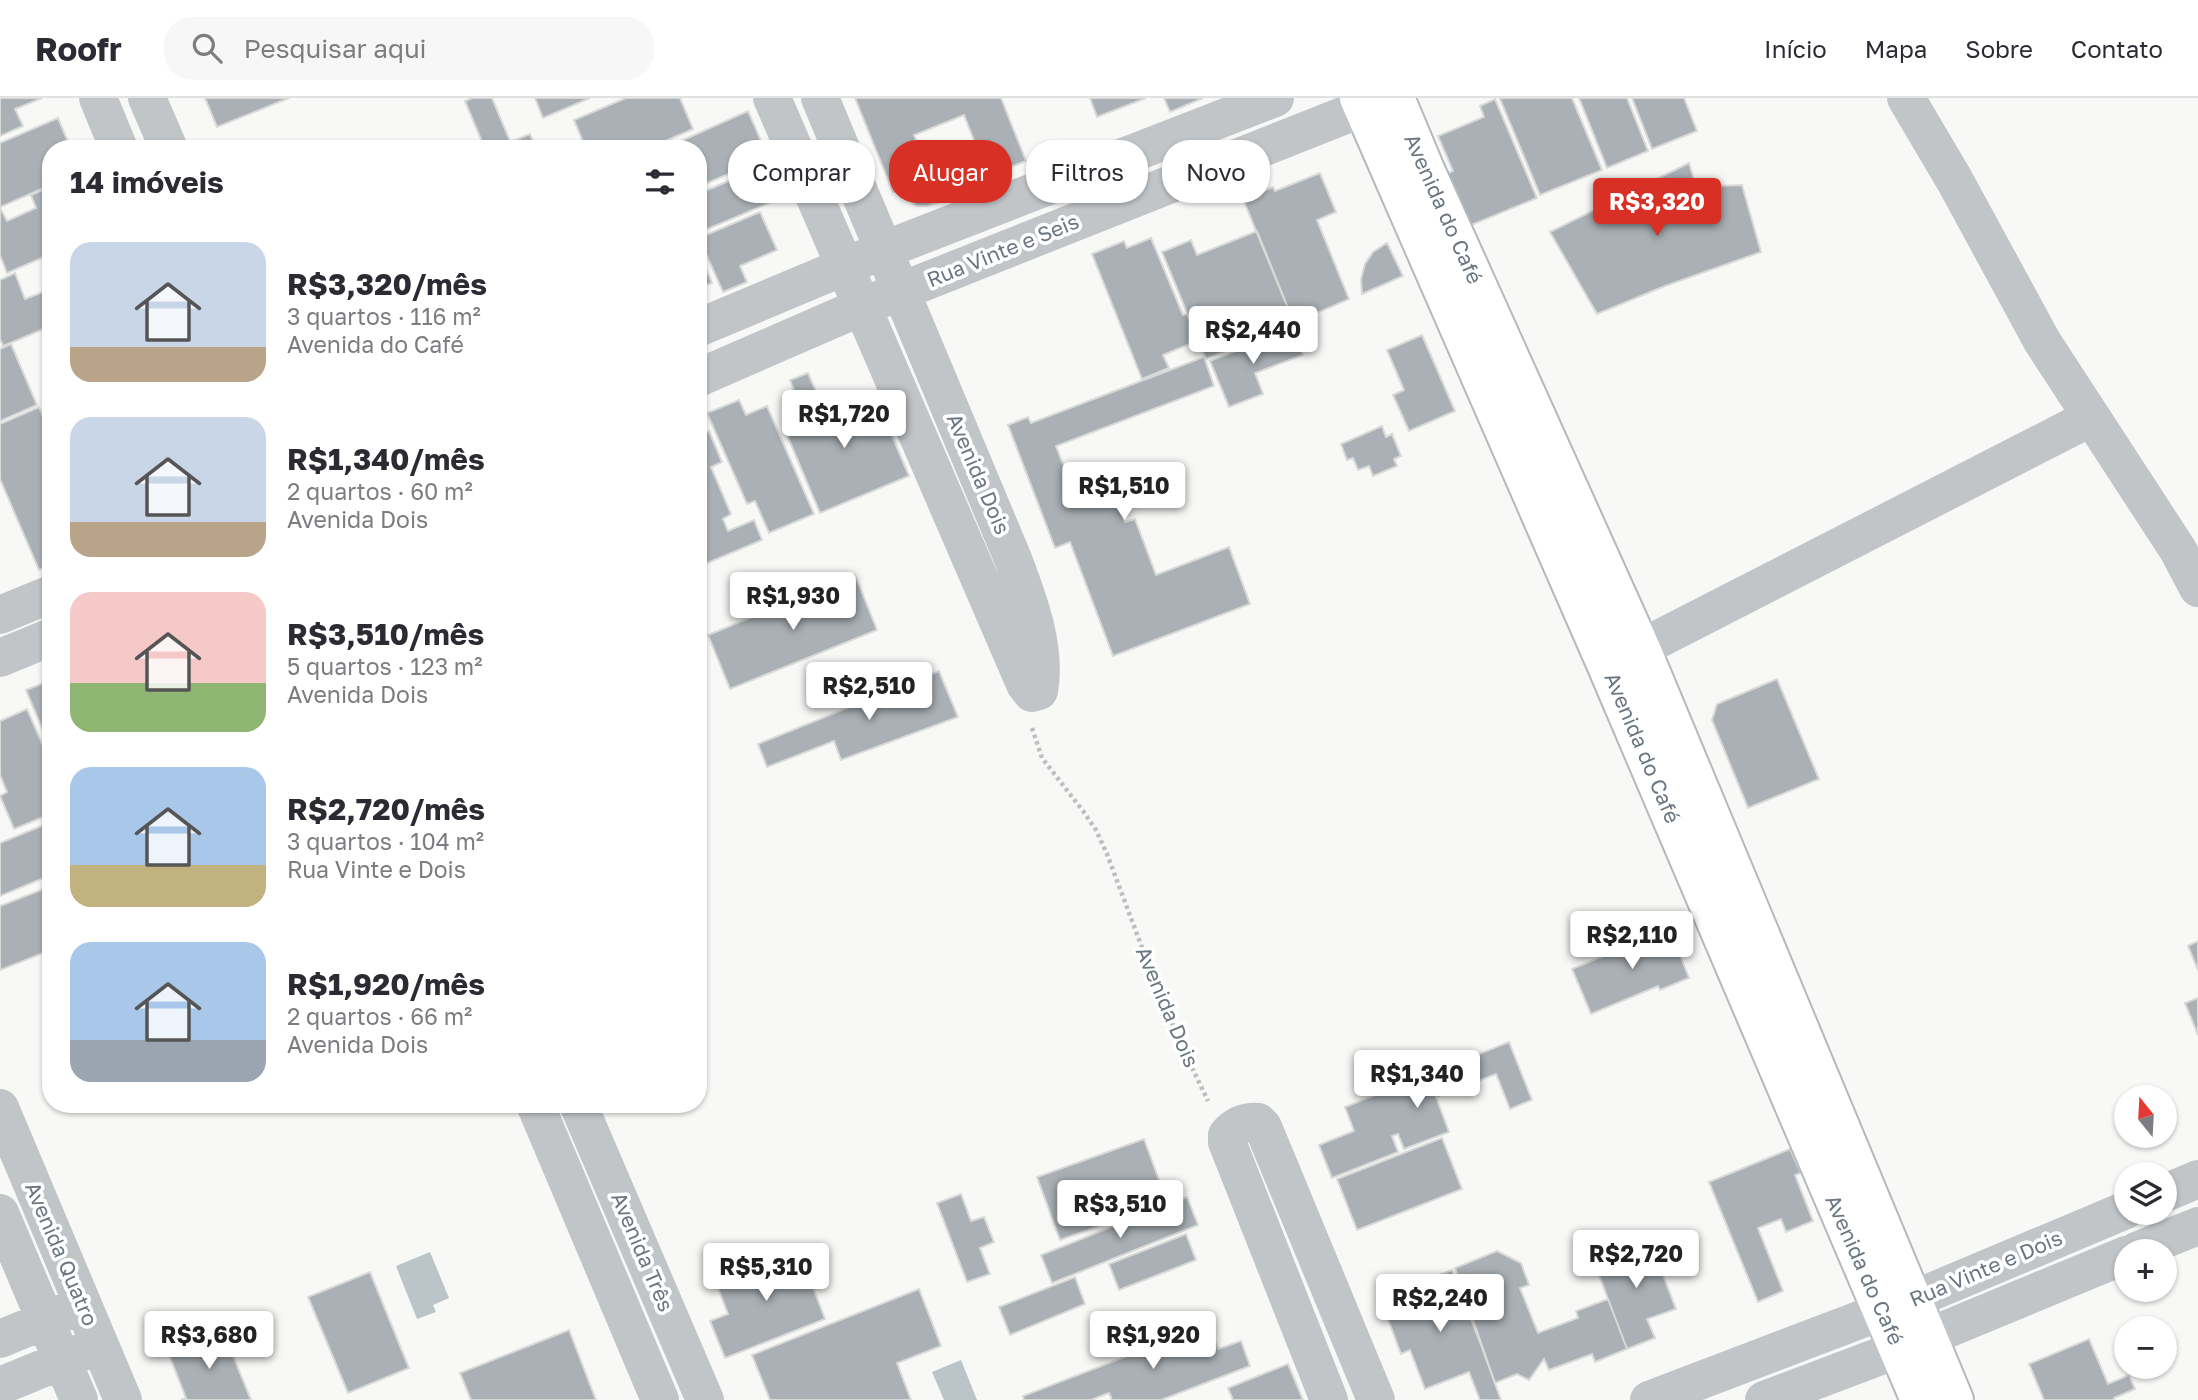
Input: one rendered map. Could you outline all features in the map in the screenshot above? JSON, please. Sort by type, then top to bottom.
[{"type":"main road","name":"Avenida do Café","points":[[1376,101],[1426,172],[1641,649],[1897,1306]]},
{"type":"main road","name":"Avenida do Café","points":[[1376,101],[1607,666],[1913,1342],[1954,1400]]},
{"type":"main road","name":"Avenida do Café","points":[[1913,1342],[1920,1400]]},
{"type":"street","points":[[98,98],[115,140]]},
{"type":"street","points":[[148,98],[165,140]]},
{"type":"street","name":"Avenida Dois","points":[[772,98],[1029,689],[1032,693],[1040,691],[1037,643],[1028,601],[1013,559],[820,98]]},
{"type":"street","name":"Rua Vinte e Seis","points":[[707,324],[884,250],[1275,98]]},
{"type":"street","points":[[1906,98],[1955,181],[2042,341],[2178,550],[2198,587]]},
{"type":"street","name":"Rua Vinte e Seis","points":[[707,373],[861,307],[1376,101]]},
{"type":"street","points":[[1607,666],[2090,418]]},
{"type":"street","points":[[0,615],[42,598]]},
{"type":"street","points":[[0,658],[42,641]]},
{"type":"street","name":"Avenida Quatro","points":[[0,1108],[123,1400]]},
{"type":"street","name":"Avenida Três","points":[[539,1113],[660,1400]]},
{"type":"street","name":"Avenida Três","points":[[582,1113],[705,1400]]},
{"type":"street","points":[[1329,1400],[1231,1154],[1227,1135],[1235,1127],[1248,1122],[1258,1122],[1263,1127],[1377,1400]]},
{"type":"street","points":[[2177,1188],[2198,1179]]},
{"type":"street","name":"Avenida Quatro","points":[[0,1213],[79,1400]]},
{"type":"street","name":"Rua Vinte e Dois","points":[[1649,1400],[1897,1306],[2114,1215]]},
{"type":"street","points":[[2166,1239],[2198,1226]]},
{"type":"street","name":"Rua Vinte e Dois","points":[[1764,1400],[2114,1260]]},
{"type":"street","points":[[0,1339],[83,1304]]},
{"type":"street","points":[[0,1386],[99,1345]]},
{"type":"path","name":"Avenida Dois","points":[[1029,689],[1028,711],[1042,758],[1096,830],[1182,1046],[1227,1135]]},
{"type":"shaded area","points":[[430,1252],[449,1298],[433,1305],[436,1312],[417,1319],[396,1266]]},
{"type":"shaded area","points":[[961,1360],[977,1400],[944,1400],[932,1372]]},
{"type":"building","points":[[0,98],[42,98],[15,109],[23,126],[0,136]]},
{"type":"building","points":[[205,98],[289,98],[217,127]]},
{"type":"building","points":[[472,98],[492,98],[510,140],[481,140],[465,101]]},
{"type":"building","points":[[535,98],[590,98],[543,118]]},
{"type":"building","points":[[626,98],[680,98],[693,129],[668,140],[582,140],[574,120]]},
{"type":"building","points":[[855,98],[1001,98],[1026,161],[1012,167],[1012,140],[974,140],[964,115],[914,135],[916,140],[889,140],[889,182],[875,147],[875,140],[872,140]]},
{"type":"building","points":[[1090,98],[1146,98],[1097,117]]},
{"type":"building","points":[[1164,98],[1203,98],[1170,112]]},
{"type":"building","points":[[1572,98],[1602,170],[1540,195],[1500,99]]},
{"type":"building","points":[[1579,98],[1627,98],[1648,151],[1607,168]]},
{"type":"building","points":[[1632,98],[1684,98],[1697,131],[1652,149]]},
{"type":"building","points":[[1495,99],[1537,198],[1459,230],[1438,178],[1453,171],[1438,136],[1484,117],[1480,106]]},
{"type":"building","points":[[748,111],[761,140],[728,140],[728,174],[707,183],[707,140],[683,140]]},
{"type":"building","points":[[58,118],[67,140],[42,140],[42,189],[0,207],[0,143]]},
{"type":"building","points":[[530,134],[532,140],[515,140]]},
{"type":"building","points":[[1689,163],[1696,187],[1742,185],[1761,252],[1665,286],[1597,314],[1550,232]]},
{"type":"building","points":[[1320,173],[1336,212],[1317,220],[1349,299],[1294,323],[1245,203],[1270,203],[1270,188],[1273,187],[1275,191]]},
{"type":"building","points":[[728,181],[728,203],[769,203],[707,229],[707,190]]},
{"type":"building","points":[[42,190],[42,258],[7,273],[0,255],[0,208],[7,221],[36,208],[31,195]]},
{"type":"building","points":[[912,203],[937,203],[927,206]]},
{"type":"building","points":[[760,212],[777,250],[740,266],[747,282],[723,292],[707,256],[707,235]]},
{"type":"building","points":[[1257,231],[1294,323],[1206,359],[1162,252],[1191,240],[1197,255]]},
{"type":"building","points":[[1151,238],[1183,315],[1187,314],[1197,341],[1163,355],[1169,368],[1142,379],[1092,254],[1124,241],[1127,248]]},
{"type":"building","points":[[1387,243],[1403,276],[1362,294],[1361,279],[1365,264],[1373,252]]},
{"type":"building","points":[[707,271],[712,283],[707,285]]},
{"type":"building","points":[[15,273],[25,299],[42,292],[42,330],[3,346],[0,339],[0,280]]},
{"type":"building","points":[[1293,329],[1303,355],[1255,373],[1263,394],[1229,407],[1210,361]]},
{"type":"building","points":[[1422,335],[1455,411],[1409,431],[1393,395],[1404,390],[1387,350]]},
{"type":"building","points":[[11,344],[37,405],[0,421],[0,349]]},
{"type":"building","points":[[1204,357],[1214,386],[1056,446],[1072,488],[1107,474],[1125,522],[1135,519],[1156,575],[1229,547],[1250,604],[1113,656],[1070,542],[1055,548],[1008,425],[1028,417],[1031,423]]},
{"type":"building","points":[[808,373],[828,420],[877,400],[909,476],[820,513],[787,435],[808,426],[790,380]]},
{"type":"building","points":[[739,400],[746,415],[767,406],[814,514],[769,533],[755,501],[747,504],[707,413]]},
{"type":"building","points":[[39,407],[42,414],[42,569],[39,570],[0,479],[0,424]]},
{"type":"building","points":[[1382,426],[1386,437],[1392,434],[1401,456],[1394,459],[1397,466],[1373,476],[1369,466],[1358,470],[1353,458],[1347,460],[1341,444]]},
{"type":"building","points":[[709,431],[722,462],[711,467],[731,514],[723,519],[728,531],[754,520],[762,540],[707,563]]},
{"type":"building","points":[[855,575],[877,630],[730,689],[708,635]]},
{"type":"building","points":[[939,671],[958,717],[841,760],[834,741],[767,767],[758,744]]},
{"type":"building","points":[[1777,679],[1819,779],[1748,808],[1712,720],[1717,704]]},
{"type":"building","points":[[42,684],[42,728],[26,690]]},
{"type":"building","points":[[27,709],[42,743],[42,818],[14,829],[0,796],[7,792],[0,775],[0,721]]},
{"type":"building","points":[[42,826],[42,879],[0,896],[0,843]]},
{"type":"building","points":[[42,890],[42,954],[0,970],[0,906]]},
{"type":"building","points":[[1668,925],[1689,978],[1660,990],[1658,986],[1591,1014],[1572,969],[1640,941],[1638,937]]},
{"type":"building","points":[[2198,941],[2198,970],[2188,946]]},
{"type":"building","points":[[2198,998],[2198,1035],[2185,1003]]},
{"type":"building","points":[[1509,1042],[1532,1100],[1510,1109],[1496,1074],[1436,1097],[1449,1132],[1404,1149],[1398,1134],[1392,1136],[1398,1152],[1332,1178],[1319,1145],[1354,1131],[1345,1107]]},
{"type":"building","points":[[1442,1138],[1462,1189],[1357,1230],[1337,1179]]},
{"type":"building","points":[[1144,1139],[1167,1202],[1060,1240],[1037,1177]]},
{"type":"building","points":[[1790,1149],[1801,1173],[1795,1175],[1813,1221],[1786,1232],[1781,1219],[1758,1228],[1783,1291],[1758,1302],[1709,1182]]},
{"type":"building","points":[[961,1194],[971,1221],[984,1217],[994,1242],[980,1248],[990,1274],[967,1282],[937,1203]]},
{"type":"building","points":[[1187,1197],[1198,1225],[1052,1283],[1041,1255]]},
{"type":"building","points":[[1186,1234],[1196,1260],[1119,1290],[1109,1264]]},
{"type":"building","points":[[1653,1239],[1667,1274],[1663,1275],[1676,1309],[1647,1319],[1655,1338],[1627,1349],[1594,1262]]},
{"type":"building","points":[[798,1248],[825,1319],[725,1358],[710,1321],[728,1314],[715,1280]]},
{"type":"building","points":[[1497,1251],[1521,1263],[1529,1285],[1520,1288],[1538,1333],[1578,1318],[1576,1311],[1608,1299],[1627,1349],[1595,1362],[1592,1354],[1549,1370],[1544,1359],[1529,1380],[1517,1374],[1495,1383],[1455,1268]]},
{"type":"building","points":[[1452,1270],[1501,1400],[1480,1400],[1469,1372],[1425,1389],[1410,1350],[1401,1354],[1388,1319],[1395,1316],[1387,1294]]},
{"type":"building","points":[[370,1272],[409,1368],[348,1393],[308,1297]]},
{"type":"building","points":[[1075,1277],[1085,1304],[1010,1335],[999,1307]]},
{"type":"building","points":[[919,1289],[941,1346],[897,1363],[911,1400],[770,1400],[752,1355]]},
{"type":"building","points":[[1208,1325],[1218,1349],[1241,1341],[1250,1366],[1161,1400],[1112,1400],[1109,1393],[1091,1400],[1024,1400],[1023,1396]]},
{"type":"building","points":[[569,1330],[596,1400],[471,1400],[460,1373]]},
{"type":"building","points":[[223,1331],[251,1400],[181,1400],[186,1398],[168,1352]]},
{"type":"building","points":[[2089,1339],[2108,1384],[2120,1379],[2131,1379],[2135,1389],[2114,1400],[2044,1400],[2029,1364]]},
{"type":"building","points":[[1288,1364],[1303,1400],[1233,1400],[1228,1388]]}]
